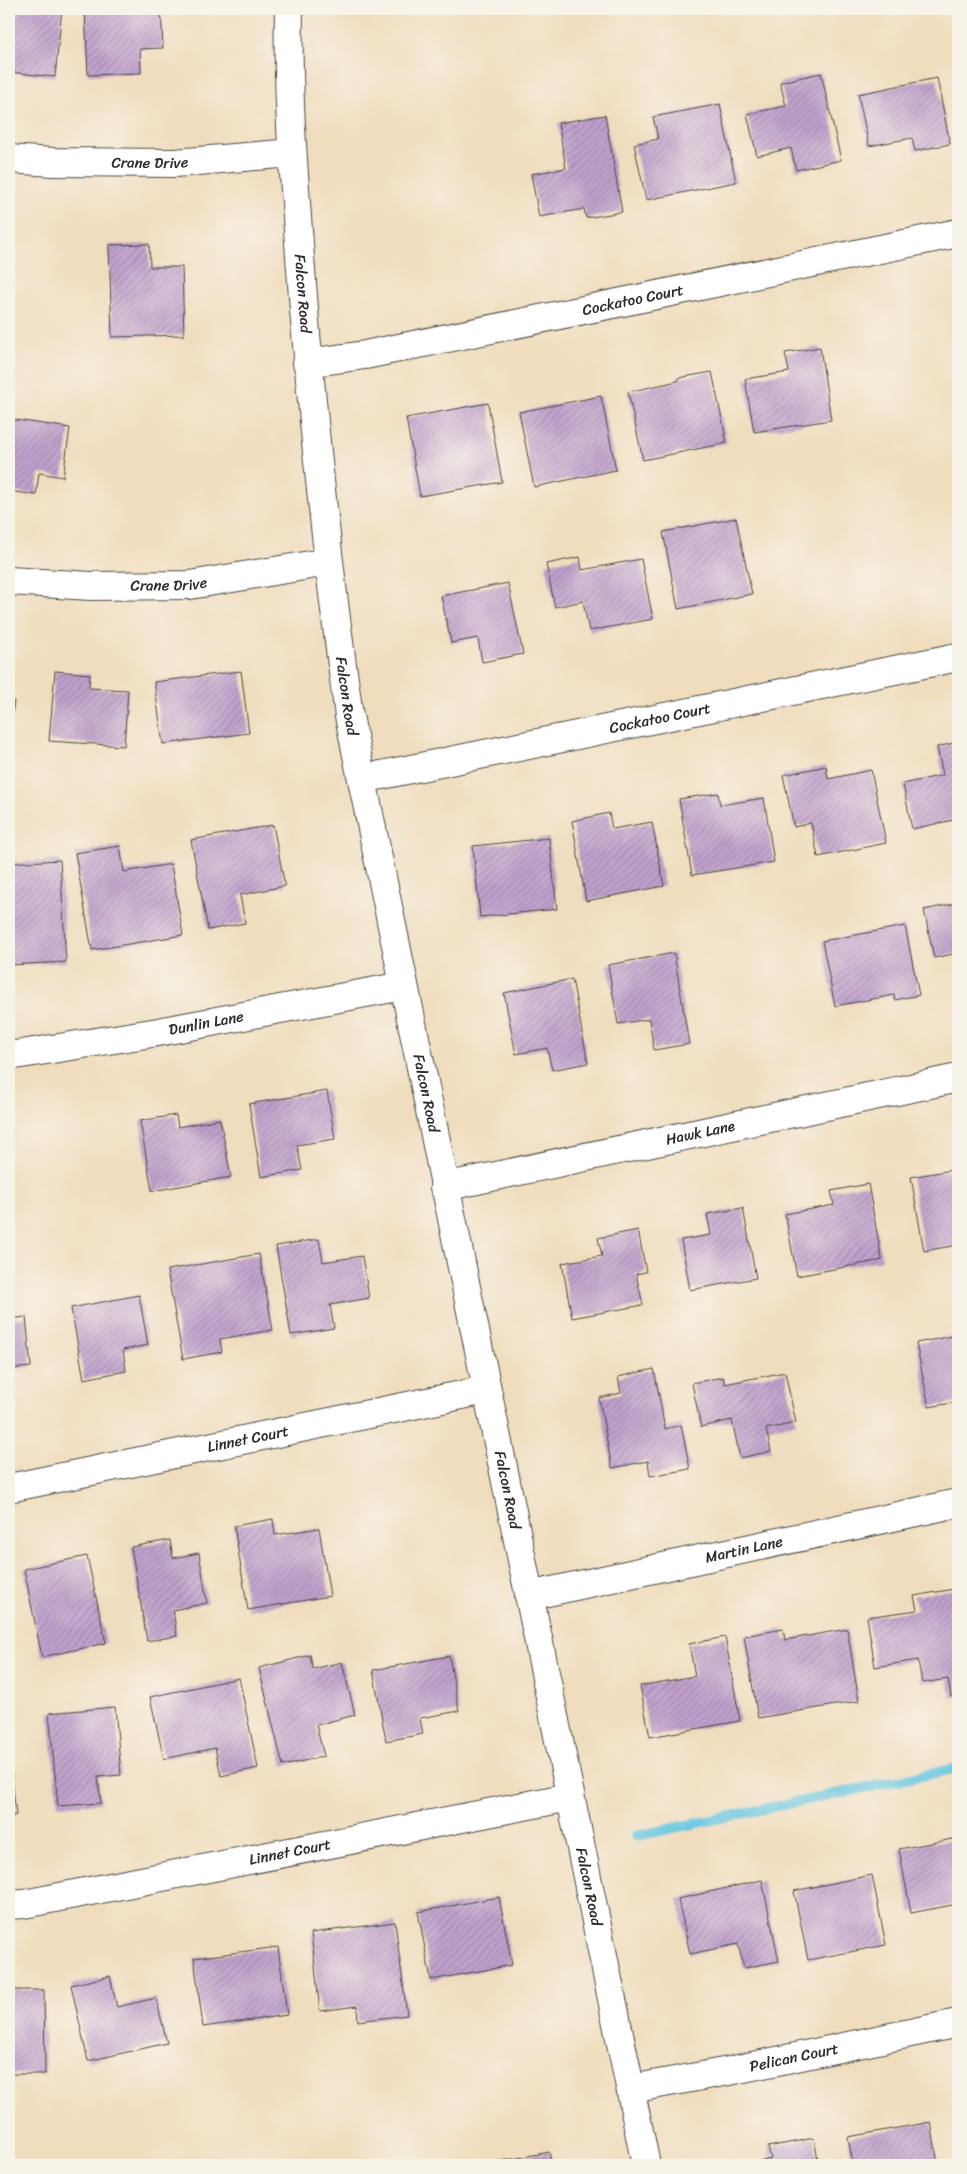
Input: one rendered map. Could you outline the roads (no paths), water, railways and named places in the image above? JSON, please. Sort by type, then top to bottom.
[{"type":"street","name":"Falcon Road","points":[[289,9],[292,152],[307,363],[328,562],[350,716],[444,1187],[646,2165]]},
{"type":"street","name":"Crane Drive","points":[[9,159],[53,162],[175,163],[292,152]]},
{"type":"street","name":"Cockatoo Court","points":[[307,363],[365,355],[958,234]]},
{"type":"street","name":"Crane Drive","points":[[9,581],[91,586],[190,585],[328,562]]},
{"type":"street","name":"Cockatoo Court","points":[[362,779],[958,657]]},
{"type":"street","name":"Dunlin Lane","points":[[9,1056],[158,1032],[403,986]]},
{"type":"street","name":"Hawk Lane","points":[[444,1187],[958,1078]]},
{"type":"street","name":"Linnet Court","points":[[9,1488],[486,1390]]},
{"type":"street","name":"Martin Lane","points":[[529,1596],[958,1502]]},
{"type":"street","name":"Linnet Court","points":[[9,1905],[33,1902],[570,1797]]},
{"type":"street","name":"Pelican Court","points":[[631,2089],[729,2071],[958,2023]]},
{"type":"waterway","points":[[636,1836],[958,1768]]}]
